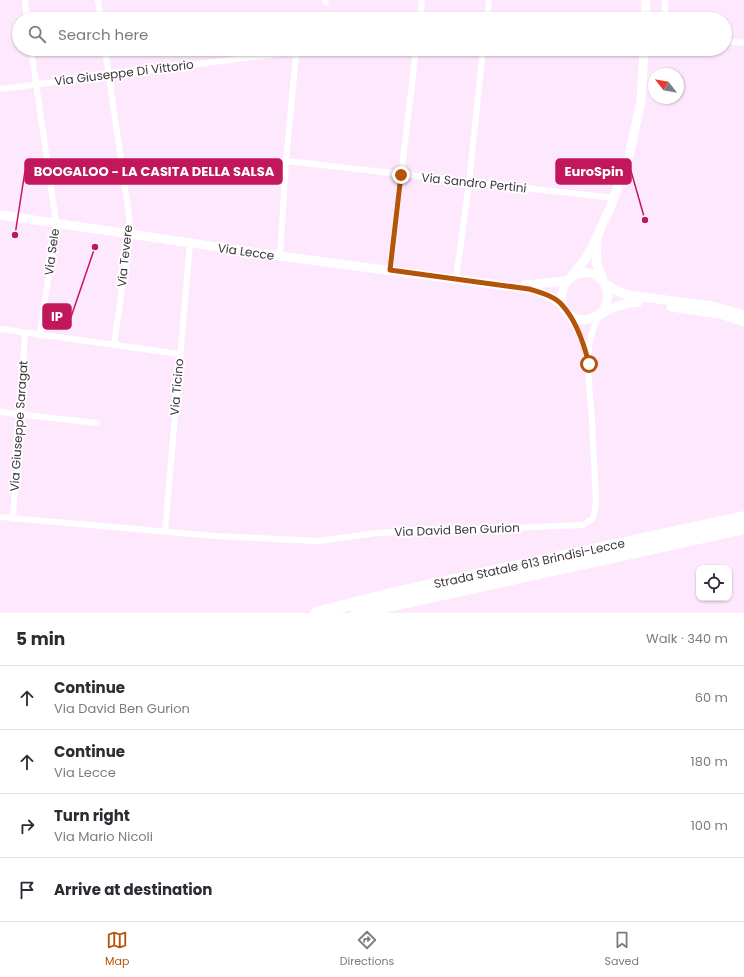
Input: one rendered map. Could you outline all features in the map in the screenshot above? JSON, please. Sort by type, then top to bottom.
[{"type":"highway","name":"Strada Statale 613 Brindisi-Lecce","points":[[316,613],[399,592],[744,517]]},
{"type":"highway","name":"Strada Statale 613 Brindisi-Lecce","points":[[357,613],[744,528]]},
{"type":"street","points":[[25,0],[26,12]]},
{"type":"street","points":[[98,0],[100,12]]},
{"type":"street","points":[[421,12],[422,0]]},
{"type":"street","points":[[488,12],[489,0]]},
{"type":"street","points":[[645,12],[646,0]]},
{"type":"street","points":[[665,0],[665,12]]},
{"type":"street","points":[[732,42],[744,43]]},
{"type":"street","name":"Via Sele","points":[[32,56],[56,222],[40,336]]},
{"type":"street","name":"Via Tevere","points":[[106,56],[129,215],[130,234],[114,345]]},
{"type":"street","name":"Via Giuseppe Di Vittorio","points":[[0,89],[262,56]]},
{"type":"street","name":"Via Giuseppe Di Vittorio","points":[[286,161],[296,56]]},
{"type":"street","points":[[390,270],[415,56]]},
{"type":"street","points":[[456,279],[469,183],[482,56]]},
{"type":"street","points":[[638,302],[620,306],[586,320],[579,320],[564,308],[561,296],[569,279],[586,258],[602,226],[629,156],[641,101],[644,56]]},
{"type":"street","points":[[280,256],[286,161]]},
{"type":"street","name":"Via Sandro Pertini","points":[[286,161],[469,183],[614,198]]},
{"type":"street","name":"Via Lecce","points":[[0,215],[280,256],[537,291],[564,308]]},
{"type":"street","points":[[600,314],[608,302],[605,284],[596,253],[602,226]]},
{"type":"street","name":"Via Ticino","points":[[165,532],[190,243]]},
{"type":"street","points":[[569,279],[577,274],[591,273],[620,298],[742,319]]},
{"type":"street","name":"Via Lecce","points":[[494,284],[532,285],[569,279]]},
{"type":"street","points":[[605,284],[628,295],[712,306],[742,319]]},
{"type":"street","name":"Via David Ben Gurion","points":[[564,308],[583,342],[589,364]]},
{"type":"street","name":"Via David Ben Gurion","points":[[0,517],[165,532],[319,541],[376,533],[583,525],[593,518],[596,504],[589,364],[591,338],[596,321],[600,314]]},
{"type":"street","points":[[0,329],[25,334],[180,354]]},
{"type":"street","name":"Via Giuseppe Saragat","points":[[13,519],[25,334]]},
{"type":"street","points":[[0,412],[97,423]]},
{"type":"place","name":"EuroSpin","points":[[645,220]]},
{"type":"place","name":"BOOGALOO - LA CASITA DELLA SALSA","points":[[15,235]]},
{"type":"place","name":"IP","points":[[95,247]]},
{"type":"route","points":[[401,175],[390,270],[529,289],[545,294],[562,304],[583,342],[589,364]]}]
